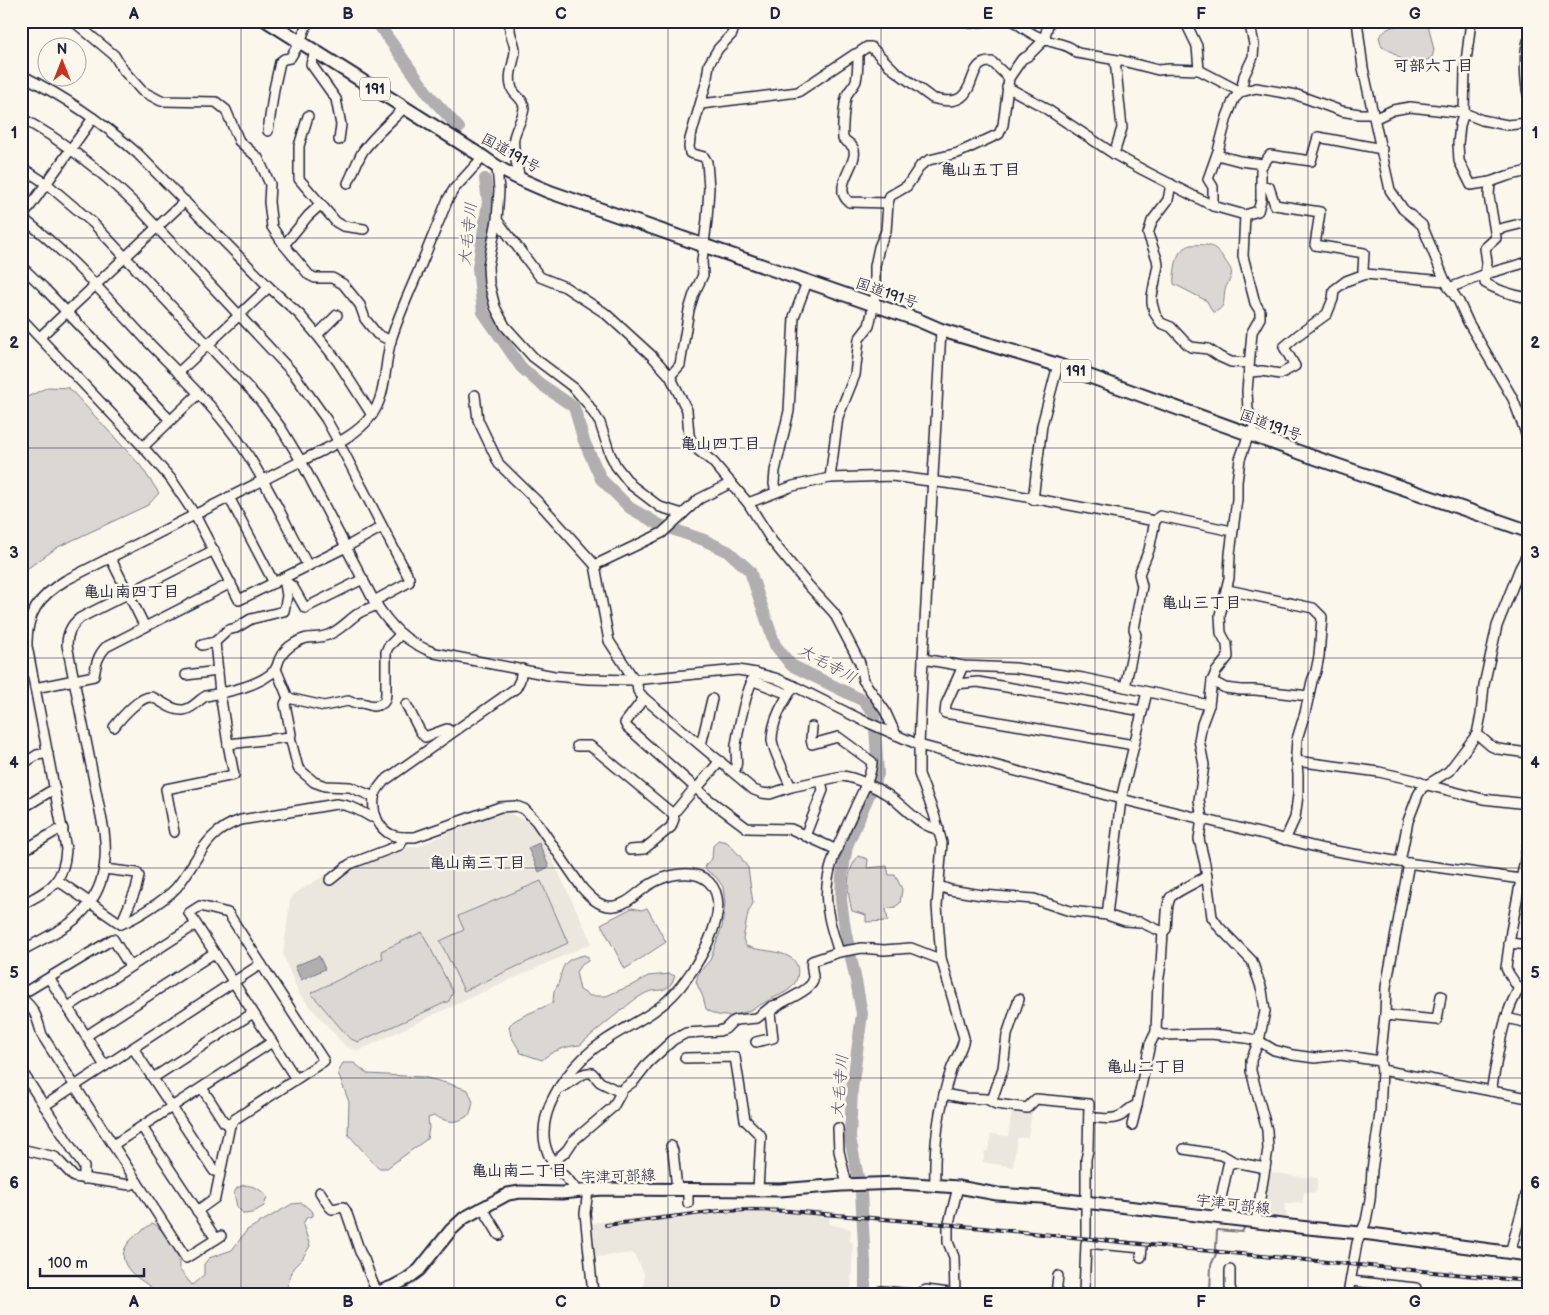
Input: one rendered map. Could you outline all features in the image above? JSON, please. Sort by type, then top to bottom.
[{"type":"highway","name":"国道191号","points":[[267,21],[483,157],[497,168],[520,180],[941,330],[963,335],[1058,365],[1357,473],[1528,531]]},
{"type":"main road","name":"宇津可部線","points":[[375,1293],[407,1279],[418,1270],[451,1230],[464,1218],[508,1194],[520,1192],[582,1192],[602,1189],[780,1190],[868,1188],[900,1183],[958,1187],[997,1194],[1042,1197],[1361,1233],[1528,1255]]},
{"type":"street","points":[[73,21],[114,55],[124,71],[142,91],[160,102],[216,102],[226,110],[239,141],[258,158],[270,184],[272,227],[284,246],[310,275],[315,278],[332,278],[344,284],[360,305],[365,319],[377,334],[390,341]]},
{"type":"street","points":[[268,131],[280,62],[290,58],[300,42],[308,21]]},
{"type":"street","points":[[511,21],[509,33],[515,50],[511,67],[512,92],[521,100],[524,110],[517,126],[514,140],[520,180]]},
{"type":"street","points":[[670,376],[680,365],[689,310],[703,275],[702,261],[709,188],[707,162],[704,156],[690,153],[690,138],[701,104],[709,64],[718,48],[732,34],[736,21]]},
{"type":"street","points":[[964,21],[970,23],[986,21]]},
{"type":"street","points":[[1014,21],[1044,40],[1072,47],[1077,53],[1158,70],[1199,70],[1241,92]]},
{"type":"street","points":[[830,478],[838,416],[855,375],[859,339],[869,326],[876,283],[874,274],[879,247],[886,231],[890,196],[907,186],[921,165],[930,160],[958,153],[999,134],[1003,125],[1008,83],[1022,59],[1028,56],[1044,40],[1049,21]]},
{"type":"street","points":[[1185,21],[1197,46],[1199,70]]},
{"type":"street","points":[[1241,92],[1244,76],[1253,57],[1254,44],[1249,21]]},
{"type":"street","points":[[1357,21],[1364,68],[1390,190],[1403,209],[1422,226],[1447,284],[1513,399],[1528,439]]},
{"type":"street","points":[[1471,21],[1465,70],[1464,113],[1458,144],[1459,161],[1471,186],[1528,170]]},
{"type":"street","points":[[1528,41],[1526,87],[1528,94]]},
{"type":"street","points":[[888,204],[850,202],[846,199],[843,190],[843,184],[854,156],[854,150],[850,143],[843,139],[844,108],[847,94],[856,82],[858,53],[867,47],[871,47],[894,70],[932,98],[939,100],[952,101],[960,98],[966,93],[977,68],[984,63],[992,62],[998,67],[1008,83],[1114,154],[1213,206],[1245,215],[1258,211],[1261,200],[1261,167],[1270,155],[1311,161],[1318,137],[1382,149]]},
{"type":"street","points":[[315,52],[311,64],[336,99],[341,125],[339,140]]},
{"type":"street","points":[[701,104],[798,92],[855,54]]},
{"type":"street","points":[[1114,154],[1122,128],[1115,60]]},
{"type":"street","points":[[21,75],[68,100],[138,154],[269,287],[300,315],[338,362],[372,416]]},
{"type":"street","points":[[1213,206],[1213,187],[1208,179],[1217,155],[1227,117],[1234,99],[1241,92],[1256,88],[1297,95],[1341,111],[1374,116],[1410,107],[1464,113],[1482,120],[1507,124],[1528,123]]},
{"type":"street","points":[[348,183],[362,153],[376,134],[387,126],[404,108]]},
{"type":"street","points":[[308,116],[299,146],[299,179],[336,222],[343,226],[364,229]]},
{"type":"street","points":[[21,118],[71,149],[108,178],[294,374],[326,419],[409,578],[409,582],[376,603],[369,610],[361,612],[339,630],[322,637],[307,637],[294,643],[280,658],[276,669],[247,687],[206,696],[201,698],[193,707],[182,710],[165,705],[150,696],[143,698],[114,727]]},
{"type":"street","points":[[93,118],[22,218],[44,236],[95,286],[198,394],[233,434],[263,479],[308,566]]},
{"type":"street","points":[[1217,155],[1263,164]]},
{"type":"street","points":[[21,905],[46,891],[57,880],[66,858],[63,829],[28,654],[27,635],[29,621],[35,608],[42,597],[52,588],[338,441],[362,426],[372,416],[383,387],[390,341],[398,317],[448,198],[483,157]]},
{"type":"street","points":[[21,167],[47,184],[93,223],[259,399],[281,428],[300,461],[376,603],[391,625],[416,645],[435,653],[554,676],[579,678],[633,680],[738,670],[788,694]]},
{"type":"street","points":[[497,168],[499,190],[497,220],[488,266],[489,283],[496,307],[505,326],[533,357],[574,388],[587,403],[600,422],[610,454],[616,466],[631,485],[660,507],[681,515]]},
{"type":"street","points":[[1490,182],[1489,196],[1496,238],[1485,248],[1487,262],[1484,277],[1485,283],[1495,289],[1528,298]]},
{"type":"street","points":[[1171,184],[1168,200],[1152,221],[1148,234],[1158,265],[1152,296],[1155,314],[1161,322],[1171,327],[1191,347],[1208,350],[1231,362],[1262,371],[1280,374],[1294,366],[1284,347],[1327,314],[1333,299],[1334,290],[1346,281],[1365,274],[1447,284],[1528,262]]},
{"type":"street","points":[[1261,187],[1269,187],[1275,205],[1320,212],[1315,244],[1364,253],[1363,270],[1365,274]]},
{"type":"street","points":[[40,337],[185,201]]},
{"type":"street","points":[[284,246],[308,216],[321,204]]},
{"type":"street","points":[[1245,215],[1243,256],[1255,303],[1260,311],[1260,318],[1252,332],[1248,391],[1248,410],[1255,423],[1240,459],[1236,482],[1237,499],[1232,531],[1230,578],[1220,615],[1221,632],[1228,644],[1228,657],[1216,672],[1212,682],[1209,706],[1202,724],[1199,740],[1204,765],[1199,800],[1202,819],[1199,839],[1207,876],[1212,917],[1219,927],[1252,961],[1262,990],[1265,1011],[1259,1042],[1251,1060],[1251,1070],[1268,1130],[1268,1148],[1256,1222]]},
{"type":"street","points":[[497,220],[540,277],[565,287],[605,313],[651,355],[670,376],[687,410],[689,435],[698,450],[712,462],[748,503],[772,541],[834,613],[860,663],[863,680],[885,710],[893,734]]},
{"type":"street","points":[[1495,230],[1528,222]]},
{"type":"street","points":[[21,266],[170,420]]},
{"type":"street","points":[[776,492],[774,471],[789,410],[794,317],[807,282]]},
{"type":"street","points":[[178,373],[269,287]]},
{"type":"street","points":[[317,335],[337,315]]},
{"type":"street","points":[[21,318],[171,479],[196,515],[239,600],[274,583],[285,580],[382,527]]},
{"type":"street","points":[[935,1186],[937,1126],[952,1067],[964,1038],[941,958],[937,906],[942,843],[939,829],[919,774],[923,659],[941,330]]},
{"type":"street","points":[[1034,500],[1042,425],[1058,365]]},
{"type":"street","points":[[143,447],[198,394]]},
{"type":"street","points":[[475,395],[478,420],[499,464],[542,506],[595,565],[609,641],[644,698],[754,790],[770,794],[791,787],[842,776],[850,777],[884,794],[909,813],[933,828],[939,829]]},
{"type":"street","points":[[748,503],[793,486],[830,478],[892,476],[967,486],[1034,500],[1155,521]]},
{"type":"street","points":[[595,565],[662,533],[700,499],[730,483]]},
{"type":"street","points":[[229,497],[274,583]]},
{"type":"street","points":[[1125,687],[1136,634],[1134,629],[1142,586],[1139,574],[1149,550],[1155,521],[1160,516],[1232,531]]},
{"type":"street","points":[[21,950],[67,925],[82,913],[96,894],[104,869],[106,850],[104,831],[67,638],[73,624],[80,618],[214,550]]},
{"type":"street","points":[[1348,1294],[1356,1243],[1366,1221],[1370,1200],[1380,1114],[1386,987],[1404,863],[1408,821],[1422,788],[1449,771],[1476,734],[1481,715],[1484,685],[1498,626],[1520,568],[1528,553]]},
{"type":"street","points":[[110,558],[145,627]]},
{"type":"street","points":[[285,580],[293,587],[305,608],[363,579]]},
{"type":"street","points":[[202,645],[215,642],[228,630],[236,628],[251,619],[284,611],[287,596],[285,580]]},
{"type":"street","points":[[35,688],[94,676],[95,664],[106,646],[231,583]]},
{"type":"street","points":[[1228,590],[1304,605],[1313,608],[1322,617],[1319,656],[1297,739],[1298,795],[1295,818],[1285,840]]},
{"type":"street","points":[[288,698],[324,706],[348,701],[373,706],[383,703],[386,694],[386,652],[400,634]]},
{"type":"street","points":[[174,832],[166,789],[234,775],[220,693],[215,642]]},
{"type":"street","points":[[923,659],[963,666],[1023,669],[1083,678],[1209,706]]},
{"type":"street","points":[[963,666],[946,704],[945,713],[1134,745]]},
{"type":"street","points":[[276,669],[288,698],[285,704],[290,737],[298,768],[314,782],[325,786],[350,787],[374,797]]},
{"type":"street","points":[[522,670],[516,688],[384,781],[374,797],[379,824],[386,832],[393,836],[415,837],[500,807],[516,806],[524,809],[536,821],[590,897],[606,906],[620,905],[650,884],[678,874],[687,873],[696,875],[710,883],[718,898],[718,907],[710,938],[703,954],[680,988],[662,1005],[594,1049],[566,1076],[551,1104],[544,1129],[544,1140],[553,1163],[582,1192],[594,1294]]},
{"type":"street","points":[[186,675],[218,671]]},
{"type":"street","points":[[754,677],[774,678],[794,686],[862,720],[919,745],[1122,799],[1324,849],[1404,863],[1524,880]]},
{"type":"street","points":[[734,772],[736,768],[736,746],[749,685],[754,677]]},
{"type":"street","points":[[955,684],[978,682],[1142,711]]},
{"type":"street","points":[[1212,682],[1225,688],[1309,696]]},
{"type":"street","points":[[791,787],[772,741],[781,706],[794,686]]},
{"type":"street","points":[[1107,915],[1122,799],[1147,692]]},
{"type":"street","points":[[644,698],[626,723],[626,727],[707,798],[747,828],[791,829],[837,850]]},
{"type":"street","points":[[701,745],[712,698]]},
{"type":"street","points":[[406,704],[425,737],[447,728],[452,732]]},
{"type":"street","points":[[812,727],[812,744],[838,737],[872,762],[867,785],[837,850],[827,883],[826,903],[831,925],[841,952]]},
{"type":"street","points":[[1476,734],[1498,749],[1528,753]]},
{"type":"street","points":[[228,744],[290,737]]},
{"type":"street","points":[[577,746],[590,746],[673,814],[674,819],[671,827],[644,849],[630,850]]},
{"type":"street","points":[[21,765],[38,755],[48,753]]},
{"type":"street","points":[[673,814],[720,761]]},
{"type":"street","points":[[1296,761],[1379,772],[1483,798],[1528,804]]},
{"type":"street","points":[[804,836],[823,790],[821,781]]},
{"type":"street","points":[[21,809],[48,792],[55,790]]},
{"type":"street","points":[[121,924],[130,921],[176,888],[208,840],[229,824],[241,820],[336,804],[346,804],[356,807],[371,817],[376,816]]},
{"type":"street","points":[[23,848],[63,829]]},
{"type":"street","points":[[330,880],[350,864],[400,845],[404,837]]},
{"type":"street","points":[[1491,1091],[1506,1018],[1512,1000],[1523,988],[1508,974],[1506,968],[1509,943],[1524,880],[1528,844]]},
{"type":"street","points":[[104,869],[137,873],[140,876],[121,924]]},
{"type":"street","points":[[1132,1124],[1150,1044],[1156,1032],[1158,983],[1162,964],[1162,932],[1166,930],[1170,898],[1175,893],[1184,890],[1207,876]]},
{"type":"street","points":[[57,880],[121,924]]},
{"type":"street","points":[[939,886],[950,890],[982,895],[1034,899],[1070,911],[1107,915],[1125,921],[1140,922],[1162,932]]},
{"type":"street","points":[[197,1211],[215,1198],[230,1126],[235,1119],[324,1061],[228,913],[200,906],[189,913],[296,1079]]},
{"type":"street","points":[[68,1007],[196,925]]},
{"type":"street","points":[[130,966],[113,939],[24,995],[36,1014],[42,1035],[186,1258],[218,1238],[197,1211],[142,1127]]},
{"type":"street","points":[[1509,943],[1528,946]]},
{"type":"street","points":[[756,1042],[773,1038],[770,1013],[780,1004],[812,984],[812,960],[862,948],[884,950],[911,948],[941,958]]},
{"type":"street","points":[[86,1036],[214,953]]},
{"type":"street","points":[[44,1106],[261,964]]},
{"type":"street","points":[[49,978],[106,1066]]},
{"type":"street","points":[[1385,1015],[1437,1020],[1441,996]]},
{"type":"street","points":[[992,1100],[1003,1068],[1007,1035],[1019,999]]},
{"type":"street","points":[[553,1163],[567,1150],[573,1141],[612,1107],[620,1092],[634,1081],[655,1056],[680,1035],[719,1031],[725,1029],[736,1020],[757,1018],[772,1006],[780,1004]]},
{"type":"street","points":[[153,1078],[253,1013]]},
{"type":"street","points":[[1506,1018],[1528,1023]]},
{"type":"street","points":[[1156,1032],[1163,1035],[1218,1035],[1246,1038],[1274,1050],[1293,1055],[1315,1058],[1341,1055],[1528,1098]]},
{"type":"street","points":[[113,1145],[272,1042]]},
{"type":"street","points":[[133,1048],[214,1171],[220,1172]]},
{"type":"street","points":[[685,1058],[735,1057],[745,1120],[761,1136],[758,1190]]},
{"type":"street","points":[[558,1089],[565,1087],[587,1072],[592,1073],[600,1082],[620,1092]]},
{"type":"street","points":[[23,1075],[84,1167],[84,1179]]},
{"type":"street","points":[[202,1088],[224,1122],[230,1126]]},
{"type":"street","points":[[944,1094],[992,1100],[996,1104],[1027,1108],[1036,1099],[1089,1104],[1086,1235]]},
{"type":"street","points":[[1088,1117],[1114,1118],[1137,1105]]},
{"type":"street","points":[[838,1128],[839,1151],[850,1187]]},
{"type":"street","points":[[671,1146],[682,1190],[688,1203]]},
{"type":"street","points":[[21,1149],[55,1157],[74,1177],[130,1185],[137,1182]]},
{"type":"street","points":[[1184,1149],[1222,1155],[1234,1162],[1265,1168]]},
{"type":"street","points":[[1217,1217],[1228,1164],[1234,1162]]},
{"type":"street","points":[[918,1294],[926,1290],[956,1294],[954,1257],[948,1242],[948,1227],[958,1187]]},
{"type":"street","points":[[1510,1253],[1528,1188]]},
{"type":"street","points":[[320,1192],[332,1209],[343,1207],[346,1211],[375,1293]]},
{"type":"street","points":[[482,1208],[499,1235]]},
{"type":"street","points":[[1084,1294],[1086,1243],[1142,1248],[1141,1257]]},
{"type":"street","points":[[1230,1270],[1232,1294]]},
{"type":"street","points":[[1056,1294],[1058,1276]]},
{"type":"street","points":[[1351,1281],[1416,1288]]},
{"type":"street","points":[[881,1294],[881,1291],[911,1294]]},
{"type":"shaded area","points":[[1403,21],[1430,21],[1428,24],[1434,50],[1432,57],[1423,62],[1410,64],[1382,47],[1379,37],[1386,30]]},
{"type":"shaded area","points":[[1190,245],[1207,245],[1215,248],[1231,270],[1222,306],[1214,312],[1207,301],[1174,284],[1175,268],[1179,255],[1181,251]]},
{"type":"shaded area","points":[[48,387],[69,388],[140,465],[159,493],[148,505],[58,547],[21,573],[21,400]]},
{"type":"shaded area","points":[[504,811],[529,822],[539,836],[592,943],[358,1051],[345,1046],[299,994],[283,955],[290,901],[293,895],[325,875],[332,882],[352,867],[381,859],[408,847],[417,847],[473,822]]},
{"type":"shaded area","points":[[718,840],[727,842],[748,868],[753,903],[748,913],[743,939],[746,946],[786,955],[794,961],[798,968],[796,981],[789,990],[747,1011],[731,1016],[714,1014],[706,1009],[696,982],[698,974],[710,960],[722,927],[725,903],[723,887],[716,877],[706,870],[705,865],[712,859],[713,846]]},
{"type":"shaded area","points":[[539,843],[549,867],[539,872],[528,848]]},
{"type":"shaded area","points":[[858,856],[868,859],[867,868],[887,866],[889,875],[895,875],[902,889],[900,903],[895,907],[886,909],[888,921],[866,922],[866,915],[852,911],[848,882],[851,869]]},
{"type":"shaded area","points":[[541,881],[568,943],[464,991],[440,941],[464,930],[458,916]]},
{"type":"shaded area","points":[[632,908],[642,910],[647,908],[666,942],[625,969],[601,924]]},
{"type":"shaded area","points":[[422,932],[453,992],[449,1001],[358,1042],[349,1038],[311,993],[383,958],[381,951]]},
{"type":"shaded area","points":[[584,955],[588,957],[588,961],[580,966],[576,972],[580,990],[590,996],[606,996],[637,983],[648,976],[670,974],[675,976],[669,987],[649,992],[636,999],[580,1045],[570,1046],[550,1054],[542,1060],[521,1053],[511,1036],[509,1026],[517,1019],[553,1002],[554,991],[565,964],[572,959]]},
{"type":"shaded area","points":[[319,956],[325,969],[301,980],[295,966]]},
{"type":"shaded area","points":[[343,1063],[354,1063],[368,1074],[423,1077],[468,1090],[473,1102],[470,1114],[456,1121],[448,1121],[434,1116],[428,1118],[427,1139],[387,1168],[378,1168],[348,1134],[349,1102],[338,1073]]},
{"type":"shaded area","points":[[1012,1110],[1032,1112],[1028,1137],[1017,1138],[1013,1167],[983,1162],[985,1151],[988,1151],[991,1134],[1008,1136]]},
{"type":"shaded area","points":[[1269,1172],[1318,1178],[1316,1193],[1304,1192],[1302,1203],[1285,1204],[1286,1219],[1260,1215]]},
{"type":"shaded area","points":[[244,1185],[257,1188],[267,1197],[264,1206],[252,1213],[244,1214],[237,1207],[234,1193],[237,1188]]},
{"type":"shaded area","points":[[302,1203],[313,1212],[313,1216],[306,1218],[303,1225],[310,1246],[302,1259],[293,1268],[285,1294],[157,1294],[151,1287],[133,1274],[125,1263],[123,1256],[128,1243],[153,1223],[165,1234],[172,1245],[178,1256],[179,1269],[192,1285],[204,1275],[204,1264],[209,1258],[232,1250],[247,1230],[292,1204]]},
{"type":"shaded area","points":[[733,1207],[772,1207],[830,1211],[829,1224],[851,1229],[850,1241],[853,1243],[851,1294],[640,1294],[644,1283],[644,1273],[633,1253],[596,1257],[592,1223]]},
{"type":"waterway","name":"大毛寺川","points":[[376,21],[429,95],[459,128]]},
{"type":"waterway","name":"大毛寺川","points":[[485,179],[488,202],[478,268],[483,312],[521,367],[539,383],[574,407],[584,441],[601,479],[630,508],[660,525],[704,540],[729,552],[750,571],[775,645],[791,665],[862,700],[874,712],[878,774],[847,846],[842,876],[841,900],[862,1014],[852,1089],[850,1138],[861,1192],[865,1294]]},
{"type":"waterway","points":[[1216,1249],[1217,1230],[1242,1232],[1245,1226]]},
{"type":"waterway","points":[[1210,1294],[1211,1265],[1216,1254]]},
{"type":"waterway","points":[[1524,1294],[1528,1291]]},
{"type":"railway","points":[[606,1225],[719,1211],[788,1211],[944,1224],[1528,1281]]},
{"type":"district","name":"可部六丁目","points":[[1433,65]]},
{"type":"district","name":"亀山五丁目","points":[[980,169]]},
{"type":"district","name":"亀山四丁目","points":[[720,443]]},
{"type":"district","name":"亀山南四丁目","points":[[131,591]]},
{"type":"district","name":"亀山三丁目","points":[[1201,602]]},
{"type":"district","name":"亀山南三丁目","points":[[477,862]]},
{"type":"district","name":"亀山二丁目","points":[[1146,1066]]},
{"type":"district","name":"亀山南二丁目","points":[[519,1170]]}]
